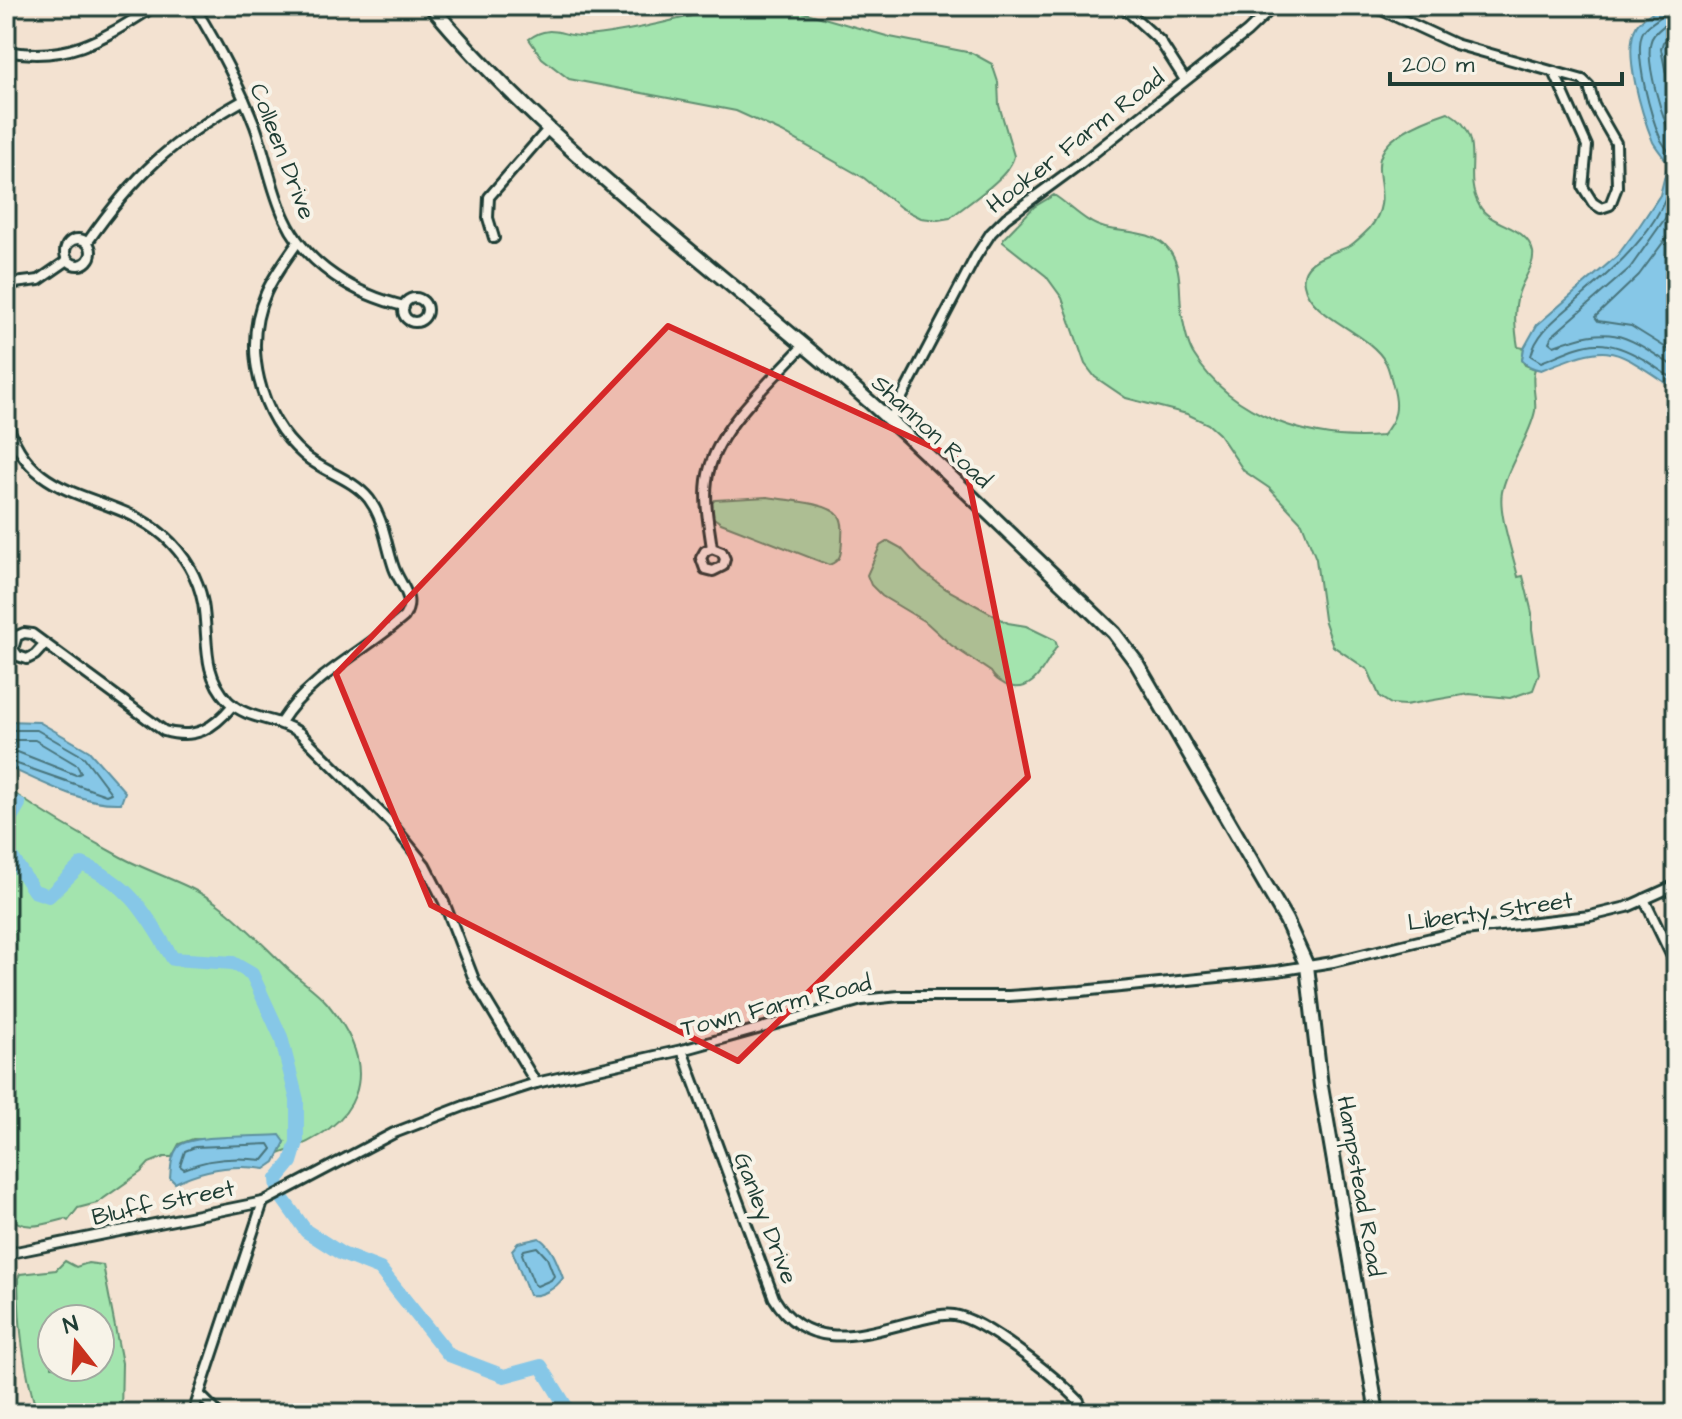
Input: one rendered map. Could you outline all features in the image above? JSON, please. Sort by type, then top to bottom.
[{"type":"street","points":[[6,51],[45,55],[80,49],[155,6]]},
{"type":"street","name":"Colleen Drive","points":[[194,6],[244,100],[257,130],[278,201],[298,242],[323,267],[351,287],[404,306]]},
{"type":"street","name":"Shannon Road","points":[[431,6],[485,67],[549,128],[698,259],[890,420],[1125,647],[1146,677],[1291,927],[1307,966]]},
{"type":"street","points":[[1122,6],[1160,41],[1185,80]]},
{"type":"street","name":"Hooker Farm Road","points":[[890,420],[991,233],[1247,32],[1274,6]]},
{"type":"street","points":[[1373,6],[1455,44],[1546,68],[1555,74],[1575,77],[1589,86],[1594,105],[1613,134],[1618,152],[1615,197],[1610,205],[1601,208],[1587,196],[1583,187],[1587,146],[1555,74]]},
{"type":"street","points":[[87,243],[128,189],[165,151],[194,129],[244,100]]},
{"type":"street","points":[[494,238],[488,218],[489,197],[549,128]]},
{"type":"street","points":[[78,239],[87,243],[90,253],[86,262],[78,264],[68,260],[65,253],[68,243],[78,239]]},
{"type":"street","points":[[281,722],[315,683],[390,630],[409,609],[408,594],[398,576],[381,522],[369,499],[295,447],[275,420],[263,396],[255,351],[261,307],[272,281],[298,242]]},
{"type":"street","points":[[6,284],[39,280],[68,260]]},
{"type":"street","points":[[712,548],[707,481],[715,453],[740,415],[803,346]]},
{"type":"street","points":[[6,417],[17,447],[40,475],[151,527],[166,538],[184,559],[202,598],[210,672],[233,705],[281,722],[306,738],[418,854],[444,902],[475,982],[536,1083]]},
{"type":"street","points":[[45,644],[164,731],[185,735],[205,731],[233,705]]},
{"type":"street","name":"Liberty Street","points":[[1307,966],[1464,930],[1590,916],[1676,885]]},
{"type":"street","points":[[1644,899],[1676,965]]},
{"type":"street","name":"Town Farm Road","points":[[322,1171],[411,1125],[536,1083],[682,1050],[862,1000],[899,996],[997,996],[1081,991],[1257,974],[1307,966]]},
{"type":"street","name":"Hampstead Road","points":[[1307,966],[1321,1086],[1377,1413]]},
{"type":"street","name":"Ganley Drive","points":[[682,1050],[764,1274],[774,1298],[791,1319],[806,1328],[841,1337],[867,1334],[942,1315],[967,1319],[1001,1339],[1079,1401]]},
{"type":"street","name":"Bluff Street","points":[[6,1254],[263,1202],[322,1171]]},
{"type":"street","points":[[193,1413],[263,1202]]},
{"type":"street","points":[[200,1395],[218,1413]]},
{"type":"highlighted area","points":[[668,326],[965,462],[1028,777],[738,1061],[431,905],[336,674]]},
{"type":"green space","points":[[734,6],[771,6],[803,12],[890,37],[972,53],[992,64],[998,82],[999,105],[1014,156],[1011,164],[977,198],[950,218],[921,218],[901,208],[864,178],[782,132],[736,111],[569,79],[542,58],[529,39],[551,31],[587,36],[624,31]]},
{"type":"green space","points":[[1448,112],[1461,122],[1472,144],[1472,180],[1479,205],[1492,218],[1524,236],[1533,252],[1517,299],[1515,320],[1518,347],[1524,348],[1522,360],[1525,365],[1535,369],[1535,411],[1505,481],[1501,501],[1518,577],[1523,576],[1532,613],[1539,674],[1533,690],[1510,698],[1469,694],[1405,705],[1391,704],[1380,697],[1368,670],[1333,646],[1324,619],[1316,559],[1302,523],[1269,488],[1244,471],[1219,434],[1208,424],[1187,414],[1126,398],[1095,377],[1085,364],[1062,298],[1046,276],[1003,239],[1034,207],[1054,195],[1098,226],[1155,238],[1168,249],[1177,265],[1181,311],[1192,351],[1210,377],[1230,395],[1276,421],[1302,429],[1329,435],[1382,436],[1394,418],[1396,407],[1386,363],[1367,342],[1317,306],[1309,296],[1304,275],[1312,263],[1353,243],[1377,218],[1382,198],[1379,161],[1393,139]]},
{"type":"green space","points":[[767,497],[816,505],[839,516],[842,540],[839,558],[829,565],[721,523],[711,516],[708,506],[715,500]]},
{"type":"green space","points":[[888,541],[901,548],[922,571],[946,589],[1008,623],[1026,626],[1055,640],[1057,646],[1037,677],[1024,686],[1006,685],[951,645],[927,623],[882,596],[871,585],[867,575],[880,546]]},
{"type":"green space","points":[[6,788],[121,857],[207,897],[236,919],[322,998],[345,1028],[356,1052],[359,1074],[356,1094],[346,1112],[307,1142],[279,1154],[285,1142],[193,1139],[179,1144],[172,1157],[149,1163],[97,1203],[78,1208],[68,1221],[27,1225],[6,1215]]},
{"type":"green space","points":[[65,1261],[76,1267],[88,1263],[103,1265],[110,1303],[36,1303],[36,1383],[116,1383],[116,1332],[122,1363],[121,1413],[37,1413],[28,1378],[19,1314],[20,1274],[56,1270]]},
{"type":"water","points":[[1661,6],[1676,6],[1676,386],[1670,386],[1634,362],[1608,352],[1582,355],[1541,370],[1533,368],[1522,360],[1524,348],[1537,325],[1617,256],[1660,195],[1668,163],[1653,142],[1644,117],[1635,84],[1631,50],[1637,25]]},
{"type":"water","points":[[6,721],[39,722],[89,751],[125,792],[121,803],[77,796],[6,766]]},
{"type":"water","points":[[280,1135],[285,1142],[275,1162],[265,1169],[218,1169],[175,1183],[170,1178],[174,1154],[185,1143],[210,1138]]},
{"type":"water","points":[[539,1238],[551,1251],[563,1278],[548,1291],[529,1295],[512,1250],[518,1243]]},
{"type":"waterway","points":[[6,799],[19,804],[6,826]]},
{"type":"waterway","points":[[6,848],[34,891],[49,896],[82,864],[126,892],[146,915],[173,959],[233,963],[252,974],[281,1037],[297,1100],[297,1142],[291,1162],[277,1179],[278,1189],[306,1231],[342,1254],[380,1269],[449,1355],[504,1376],[541,1366],[570,1413]]}]
